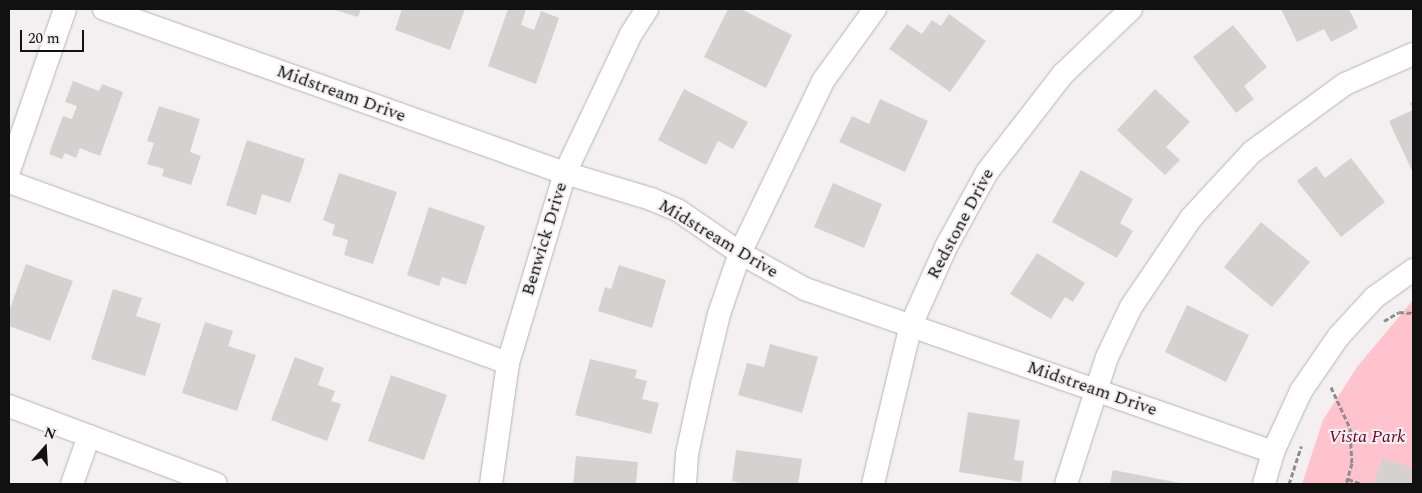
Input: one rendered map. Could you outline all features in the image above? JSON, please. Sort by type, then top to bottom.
[{"type":"street","points":[[9,171],[65,9]]},
{"type":"street","name":"Midstream Drive","points":[[104,9],[565,173],[651,199],[679,211],[740,253],[806,289],[1273,452]]},
{"type":"street","name":"Benwick Drive","points":[[491,484],[508,362],[565,173],[631,34],[647,9]]},
{"type":"street","points":[[685,484],[687,454],[702,384],[719,314],[740,253],[823,81],[875,9]]},
{"type":"street","name":"Redstone Drive","points":[[873,484],[911,325],[946,247],[987,172],[1063,74],[1131,9]]},
{"type":"street","points":[[1066,484],[1107,357],[1131,307],[1191,218],[1252,152],[1345,84],[1413,54]]},
{"type":"street","points":[[9,182],[508,362]]},
{"type":"street","points":[[1264,484],[1273,452],[1301,391],[1339,336],[1375,297],[1413,270]]},
{"type":"street","points":[[9,406],[216,484]]},
{"type":"street","points":[[72,484],[89,436]]},
{"type":"path","points":[[1379,323],[1399,312],[1413,313]]},
{"type":"path","points":[[1326,394],[1335,380]]},
{"type":"path","points":[[1330,387],[1350,428],[1353,445],[1346,484]]},
{"type":"path","points":[[1290,484],[1303,439]]},
{"type":"path","points":[[1348,479],[1362,484]]},
{"type":"green space","name":"Vista Park","points":[[1413,300],[1413,484],[1302,484],[1323,420],[1357,367]]},
{"type":"building","points":[[332,9],[361,9],[358,17]]},
{"type":"building","points":[[402,9],[465,9],[450,50],[395,30]]},
{"type":"building","points":[[508,9],[526,9],[521,25],[534,30],[541,11],[559,18],[536,84],[488,66]]},
{"type":"building","points":[[728,9],[741,9],[792,35],[766,88],[704,57]]},
{"type":"building","points":[[1281,9],[1349,9],[1358,28],[1331,42],[1324,29],[1297,42]]},
{"type":"building","points":[[949,14],[986,41],[950,92],[889,49],[907,24],[922,34],[932,20],[941,26]]},
{"type":"building","points":[[1233,25],[1267,67],[1244,86],[1254,99],[1236,113],[1193,57]]},
{"type":"building","points":[[73,81],[99,91],[102,84],[123,92],[100,156],[80,148],[76,158],[65,153],[62,159],[49,154],[63,116],[72,119],[77,106],[65,102]]},
{"type":"building","points":[[684,89],[748,122],[733,149],[718,141],[706,165],[658,140]]},
{"type":"building","points":[[1155,89],[1190,122],[1166,147],[1180,160],[1165,175],[1117,130]]},
{"type":"building","points":[[880,99],[928,121],[905,172],[839,142],[852,116],[869,124]]},
{"type":"building","points":[[159,106],[200,119],[190,152],[201,156],[191,185],[162,176],[164,169],[147,164],[154,143],[147,141]]},
{"type":"building","points":[[1413,110],[1413,173],[1389,121]]},
{"type":"building","points":[[247,140],[305,159],[290,203],[262,194],[256,215],[226,205]]},
{"type":"building","points":[[1351,158],[1385,202],[1341,237],[1297,181],[1316,166],[1325,178]]},
{"type":"building","points":[[1081,170],[1133,199],[1120,223],[1133,231],[1117,258],[1052,222]]},
{"type":"building","points":[[339,173],[397,192],[373,264],[344,255],[348,240],[332,235],[335,225],[323,220]]},
{"type":"building","points":[[833,183],[882,204],[864,248],[814,227]]},
{"type":"building","points":[[429,207],[485,226],[466,285],[442,277],[439,286],[407,275]]},
{"type":"building","points":[[1261,222],[1310,262],[1272,307],[1224,267]]},
{"type":"building","points":[[1037,253],[1085,283],[1073,302],[1065,297],[1051,319],[1010,294]]},
{"type":"building","points":[[26,264],[73,281],[50,341],[9,326],[9,311]]},
{"type":"building","points":[[619,265],[666,280],[652,328],[598,311],[605,287],[611,289]]},
{"type":"building","points":[[113,289],[142,298],[136,316],[161,324],[145,376],[91,359]]},
{"type":"building","points":[[1187,305],[1249,335],[1226,382],[1165,352]]},
{"type":"building","points":[[205,322],[233,331],[228,346],[256,355],[237,411],[182,393]]},
{"type":"building","points":[[770,344],[818,357],[802,413],[738,395],[747,363],[764,367]]},
{"type":"building","points":[[295,357],[324,368],[318,385],[335,391],[331,401],[341,404],[327,441],[271,420]]},
{"type":"building","points":[[590,359],[637,370],[635,378],[647,381],[642,399],[659,403],[651,434],[575,415]]},
{"type":"building","points":[[391,375],[447,395],[424,460],[368,441]]},
{"type":"building","points":[[968,412],[1020,420],[1014,460],[1024,461],[1021,482],[959,472]]},
{"type":"building","points":[[736,450],[802,459],[798,484],[745,484],[732,481]]},
{"type":"building","points":[[576,456],[638,462],[636,484],[573,484]]},
{"type":"building","points":[[1383,458],[1413,468],[1410,484],[1373,484]]},
{"type":"building","points":[[1113,470],[1180,483],[1180,484],[1110,484]]}]
